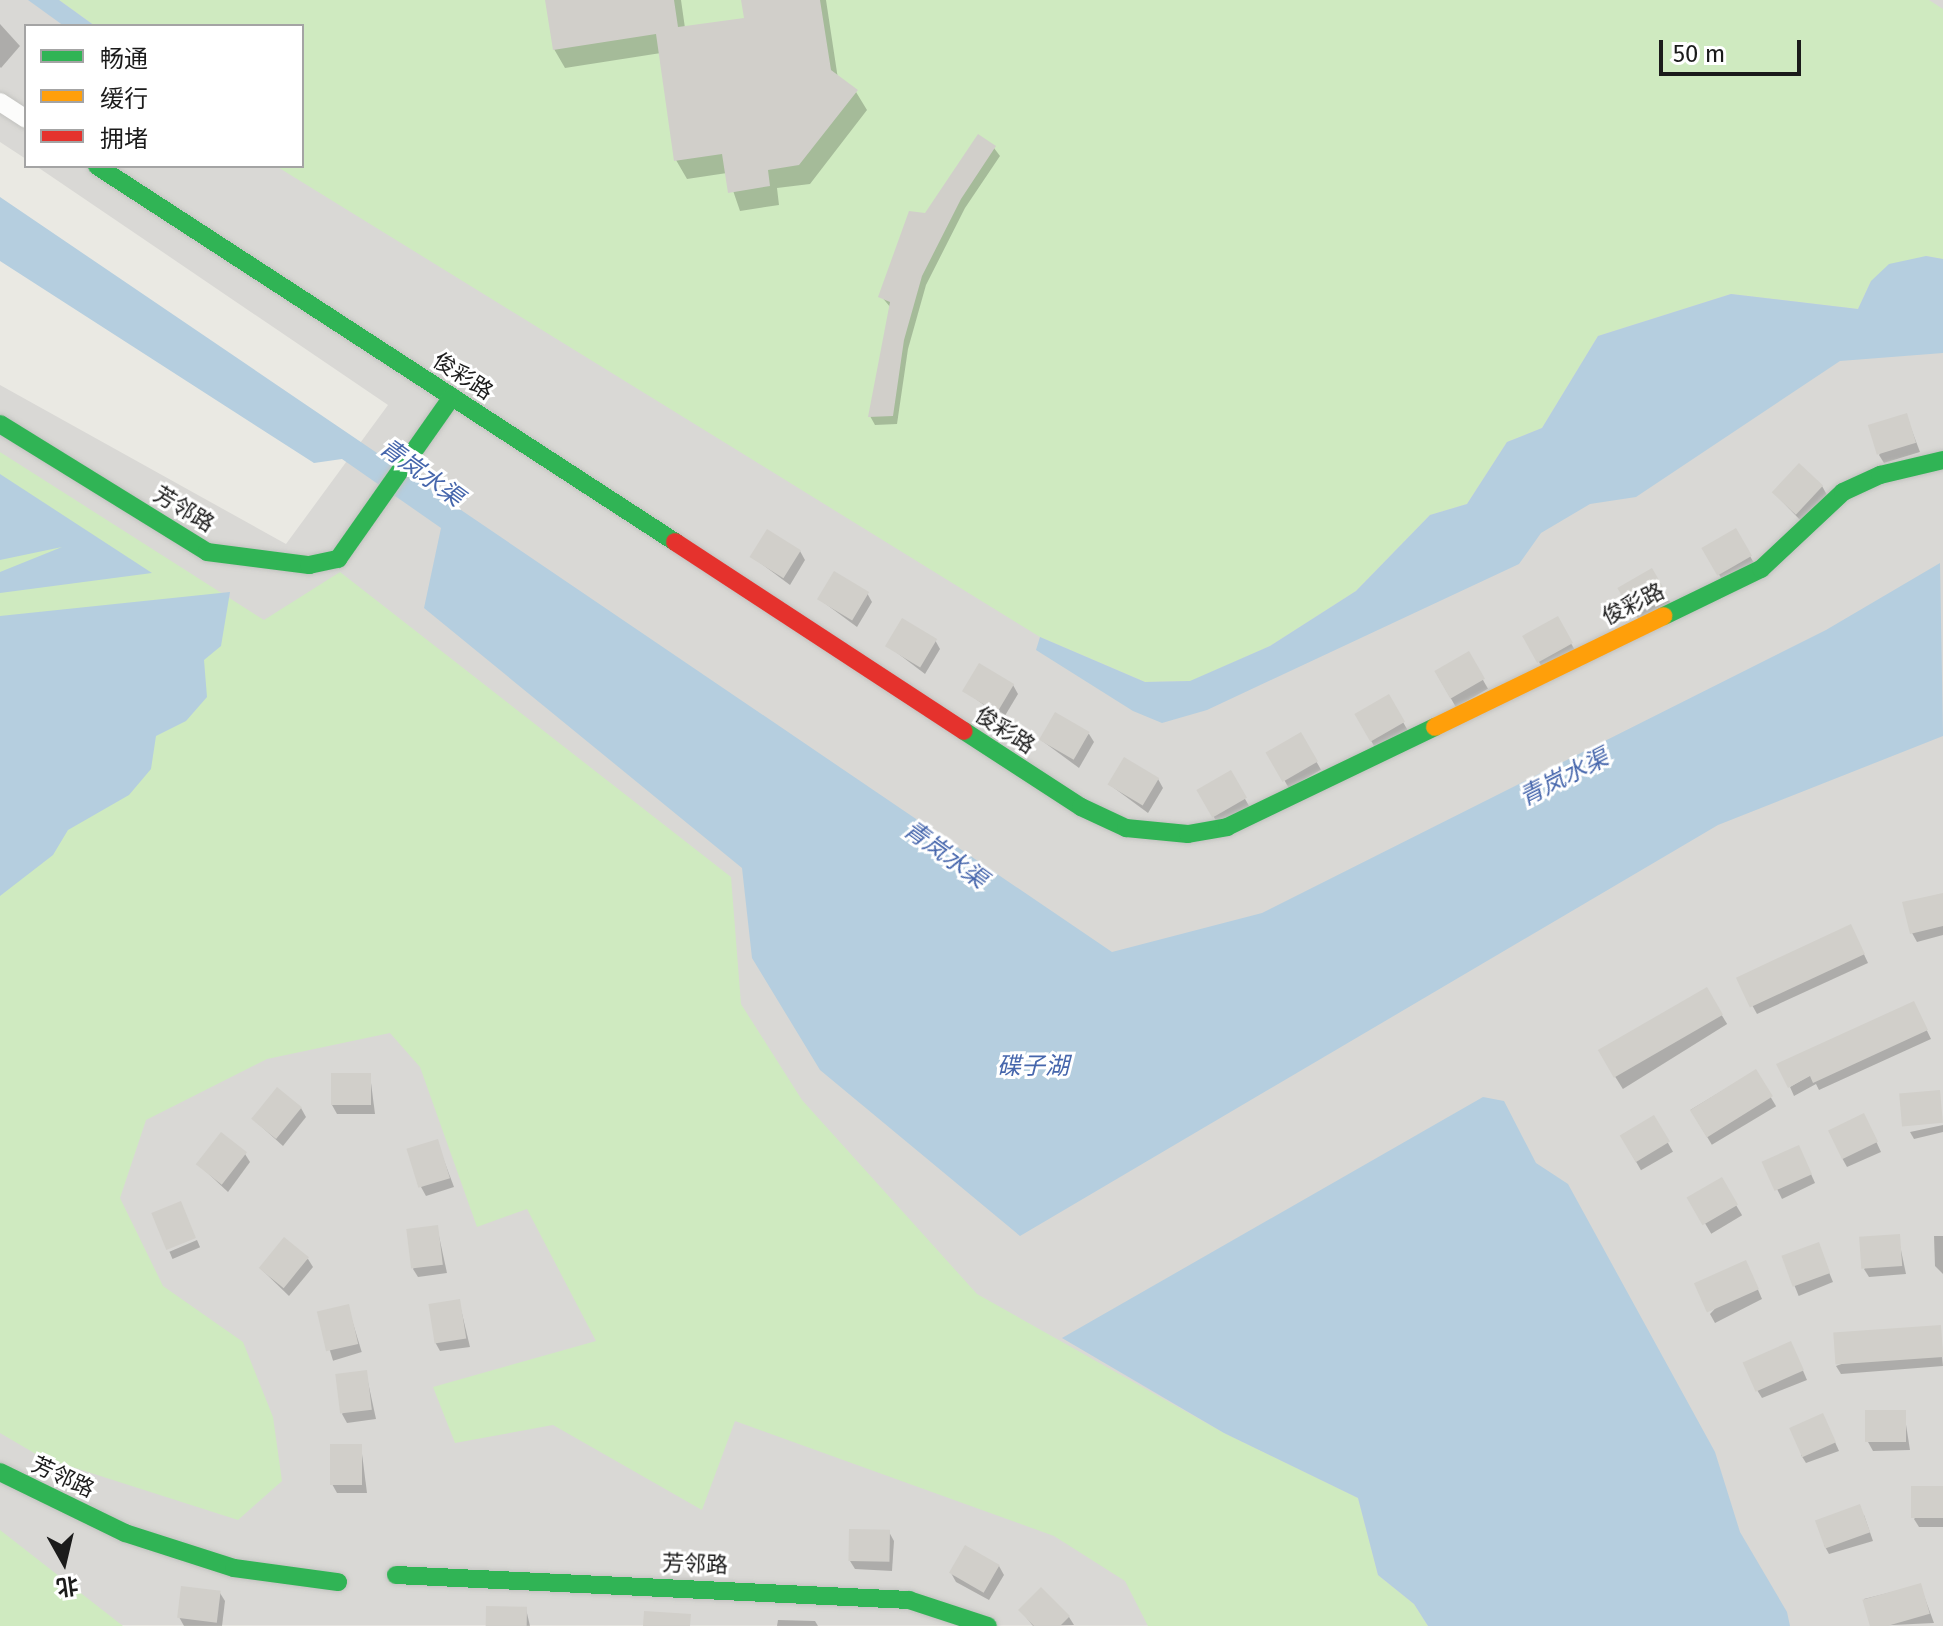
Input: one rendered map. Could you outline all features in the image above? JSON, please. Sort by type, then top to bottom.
[{"type":"street","points":[[0,102],[24,118]]},
{"type":"street","name":"俊彩路","points":[[100,168],[1081,807],[1126,828],[1188,834],[1227,827],[1761,569],[1843,492],[1880,475],[1943,460]]},
{"type":"street","name":"芳邻路","points":[[0,424],[207,552],[309,565],[338,559],[429,434],[452,397]]},
{"type":"street","name":"芳邻路","points":[[0,1472],[125,1533],[234,1568],[338,1582]]},
{"type":"street","name":"芳邻路","points":[[396,1575],[909,1600],[988,1626]]},
{"type":"shaded area","points":[[0,0],[1943,0],[1943,1626],[0,1625],[0,385],[286,544],[388,405],[39,168],[304,168],[304,24],[24,24],[24,158],[0,142]]},
{"type":"green space","points":[[59,0],[1929,0],[1943,9],[1943,259],[1926,256],[1871,281],[1858,309],[1731,294],[1598,336],[1542,428],[1507,442],[1467,504],[1430,515],[1356,591],[1270,646],[1191,681],[1145,682],[1040,637],[279,168],[304,168],[304,24],[92,24]]},
{"type":"green space","points":[[0,452],[264,620],[340,572],[731,877],[741,1004],[802,1100],[977,1294],[1224,1433],[1358,1498],[1378,1575],[1414,1604],[1428,1626],[1148,1626],[1125,1581],[1054,1536],[735,1421],[702,1510],[553,1425],[455,1443],[433,1387],[596,1341],[527,1209],[477,1227],[420,1067],[390,1033],[267,1059],[146,1120],[120,1198],[163,1286],[243,1342],[273,1417],[282,1481],[238,1520],[41,1457],[0,1433]]},
{"type":"green space","points":[[0,1530],[123,1626],[0,1626]]},
{"type":"water","points":[[28,0],[59,0],[92,24],[61,24]]},
{"type":"water","name":"碟子湖","points":[[0,197],[1112,952],[1262,913],[1826,630],[1940,563],[1943,736],[1718,825],[1020,1236],[820,1070],[752,958],[742,868],[424,608],[441,528],[342,459],[314,463],[0,261]]},
{"type":"water","points":[[1926,256],[1943,259],[1943,353],[1840,361],[1636,497],[1590,504],[1541,533],[1519,564],[1207,710],[1162,723],[1133,711],[1036,650],[1040,637],[1145,682],[1190,681],[1270,646],[1356,591],[1430,515],[1467,504],[1507,442],[1542,428],[1598,336],[1731,294],[1858,309],[1871,281],[1889,264]]},
{"type":"water","points":[[0,474],[152,573],[0,593],[0,572],[62,547],[0,560]]},
{"type":"water","points":[[230,592],[221,646],[204,660],[207,697],[186,721],[156,736],[151,769],[129,795],[68,830],[53,855],[0,896],[0,616]]},
{"type":"water","points":[[1483,1097],[1504,1101],[1536,1163],[1568,1184],[1715,1452],[1740,1532],[1787,1612],[1790,1626],[1428,1626],[1414,1604],[1378,1575],[1358,1498],[1224,1433],[1062,1338]]},
{"type":"building","points":[[545,0],[674,0],[678,27],[744,18],[741,0],[820,0],[831,70],[858,90],[799,165],[768,170],[770,186],[728,193],[722,154],[674,161],[656,34],[553,50]]},
{"type":"building","points":[[978,134],[996,146],[961,199],[922,276],[904,340],[893,416],[868,417],[890,302],[878,297],[909,211],[925,213]]},
{"type":"building","points":[[1907,413],[1916,443],[1877,455],[1868,425]]},
{"type":"building","points":[[1799,463],[1823,486],[1796,515],[1772,492]]},
{"type":"building","points":[[1736,528],[1752,556],[1717,576],[1701,548]]},
{"type":"building","points":[[767,529],[801,550],[783,578],[750,557]]},
{"type":"building","points":[[1652,568],[1668,596],[1633,616],[1617,588]]},
{"type":"building","points":[[834,571],[869,592],[852,620],[817,599]]},
{"type":"building","points":[[1558,616],[1573,643],[1537,663],[1522,636]]},
{"type":"building","points":[[902,618],[937,639],[920,667],[885,646]]},
{"type":"building","points":[[1469,651],[1485,679],[1450,699],[1434,671]]},
{"type":"building","points":[[979,663],[1014,684],[997,712],[962,691]]},
{"type":"building","points":[[1389,694],[1405,722],[1370,742],[1354,714]]},
{"type":"building","points":[[1055,712],[1090,732],[1074,760],[1039,740]]},
{"type":"building","points":[[1301,732],[1318,761],[1282,782],[1265,753]]},
{"type":"building","points":[[1124,757],[1159,778],[1143,806],[1108,784]]},
{"type":"building","points":[[1231,770],[1247,798],[1212,818],[1196,790]]},
{"type":"building","points":[[1943,893],[1943,926],[1910,934],[1902,902]]},
{"type":"building","points":[[1851,924],[1865,954],[1750,1008],[1736,978]]},
{"type":"building","points":[[1707,987],[1723,1015],[1614,1078],[1598,1050]]},
{"type":"building","points":[[1914,1001],[1928,1030],[1813,1083],[1810,1076],[1788,1088],[1776,1064]]},
{"type":"building","points":[[1756,1069],[1773,1096],[1707,1137],[1690,1110]]},
{"type":"building","points":[[331,1073],[371,1073],[371,1105],[331,1105]]},
{"type":"building","points":[[277,1087],[302,1107],[276,1139],[251,1119]]},
{"type":"building","points":[[1940,1090],[1943,1123],[1902,1126],[1899,1094]]},
{"type":"building","points":[[1864,1113],[1878,1142],[1842,1159],[1828,1131]]},
{"type":"building","points":[[1654,1115],[1670,1142],[1636,1162],[1620,1136]]},
{"type":"building","points":[[221,1132],[247,1152],[222,1185],[196,1164]]},
{"type":"building","points":[[438,1139],[450,1178],[418,1188],[406,1149]]},
{"type":"building","points":[[1799,1145],[1812,1174],[1775,1191],[1762,1162]]},
{"type":"building","points":[[1722,1177],[1738,1205],[1702,1225],[1686,1198]]},
{"type":"building","points":[[181,1201],[196,1238],[166,1250],[151,1213]]},
{"type":"building","points":[[438,1225],[443,1265],[411,1269],[406,1229]]},
{"type":"building","points":[[1900,1234],[1902,1266],[1861,1269],[1859,1237]]},
{"type":"building","points":[[284,1237],[309,1257],[284,1288],[259,1268]]},
{"type":"building","points":[[1819,1242],[1830,1273],[1793,1287],[1781,1256]]},
{"type":"building","points":[[1746,1260],[1759,1289],[1707,1312],[1694,1283]]},
{"type":"building","points":[[460,1299],[466,1339],[435,1344],[428,1304]]},
{"type":"building","points":[[349,1304],[358,1344],[326,1351],[317,1311]]},
{"type":"building","points":[[1941,1325],[1943,1357],[1835,1364],[1833,1333]]},
{"type":"building","points":[[1791,1341],[1804,1370],[1756,1392],[1743,1363]]},
{"type":"building","points":[[367,1370],[372,1410],[340,1414],[335,1374]]},
{"type":"building","points":[[1865,1410],[1906,1410],[1906,1442],[1865,1442]]},
{"type":"building","points":[[1823,1413],[1836,1442],[1802,1457],[1789,1428]]},
{"type":"building","points":[[330,1444],[362,1444],[362,1485],[330,1485]]},
{"type":"building","points":[[1911,1486],[1943,1486],[1943,1518],[1911,1518]]},
{"type":"building","points":[[1860,1504],[1870,1532],[1825,1549],[1815,1520]]},
{"type":"building","points":[[849,1529],[890,1530],[889,1562],[848,1561]]},
{"type":"building","points":[[965,1545],[1000,1565],[984,1593],[949,1573]]},
{"type":"building","points":[[1921,1583],[1930,1614],[1887,1626],[1870,1626],[1862,1600]]},
{"type":"building","points":[[181,1586],[221,1591],[217,1623],[177,1618]]},
{"type":"building","points":[[1041,1587],[1070,1616],[1060,1626],[1034,1626],[1018,1610]]},
{"type":"building","points":[[486,1606],[527,1607],[527,1626],[486,1626]]},
{"type":"building","points":[[644,1611],[691,1614],[690,1626],[643,1626]]},
{"type":"traffic: fast","points":[[100,168],[675,542]]},
{"type":"traffic: fast","points":[[0,424],[207,552],[309,565],[338,559],[452,397]]},
{"type":"traffic: fast","points":[[1664,616],[1761,569],[1843,492],[1880,475],[1943,460]]},
{"type":"traffic: fast","points":[[964,731],[1081,807],[1126,828],[1188,834],[1227,827],[1435,727]]},
{"type":"traffic: fast","points":[[0,1472],[125,1533],[234,1568],[338,1582]]},
{"type":"traffic: fast","points":[[396,1575],[909,1600],[988,1626]]},
{"type":"traffic: slow","points":[[1435,727],[1664,616]]},
{"type":"traffic: jam","points":[[675,542],[964,731]]},
{"type":"water label","name":"青岚水渠","points":[[421,473]]},
{"type":"water label","name":"青岚水渠","points":[[1564,778]]},
{"type":"water label","name":"青岚水渠","points":[[945,855]]}]
